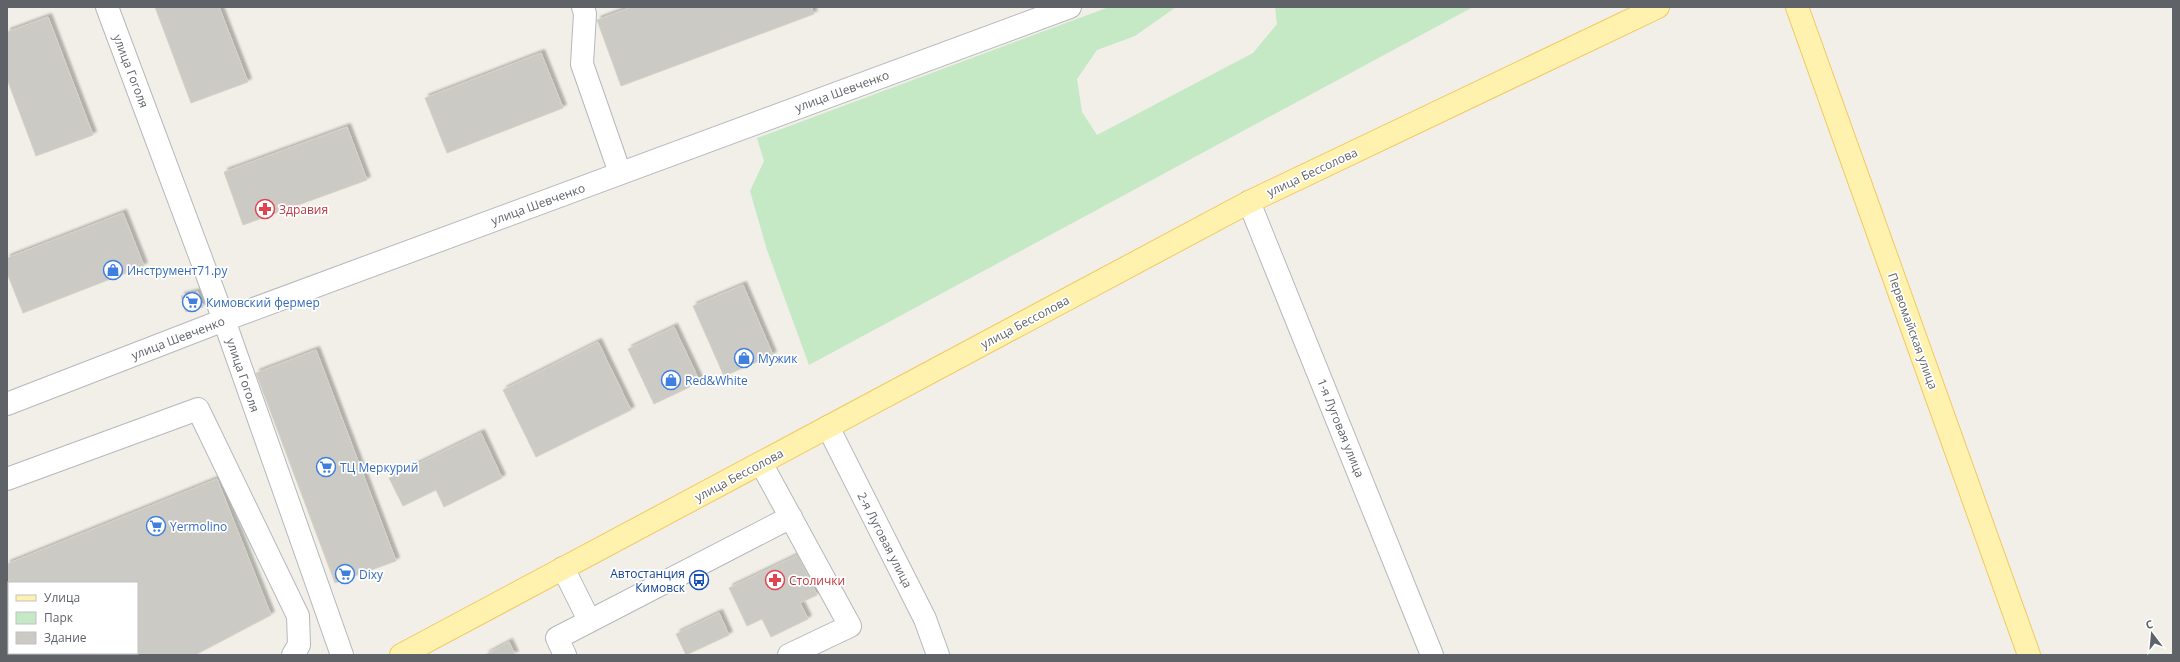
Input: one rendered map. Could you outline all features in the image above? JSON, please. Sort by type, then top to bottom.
[{"type":"main road","name":"улица Бессолова","points":[[401,655],[1249,202],[1658,7]]},
{"type":"main road","name":"Первомайская улица","points":[[1797,7],[2030,655]]},
{"type":"street","name":"улица Гоголя","points":[[107,7],[224,320],[342,655]]},
{"type":"street","points":[[583,7],[585,14],[582,64],[620,173]]},
{"type":"street","name":"улица Шевченко","points":[[7,404],[224,320],[1070,7]]},
{"type":"street","name":"1-я Луговая улица","points":[[1249,202],[1432,655]]},
{"type":"street","points":[[7,479],[198,409],[298,616],[299,645],[293,655]]},
{"type":"street","name":"2-я Луговая улица","points":[[828,427],[925,619],[938,655]]},
{"type":"street","points":[[761,463],[850,626],[789,655]]},
{"type":"street","points":[[565,655],[557,638],[589,620],[791,517]]},
{"type":"street","points":[[563,568],[589,620]]},
{"type":"green space","points":[[1109,7],[1176,7],[1135,36],[1097,50],[1077,79],[1082,112],[1097,135],[1253,53],[1277,24],[1275,7],[1473,7],[809,365],[767,250],[750,191],[764,161],[757,138]]},
{"type":"building","points":[[155,7],[219,7],[248,82],[191,103]]},
{"type":"building","points":[[632,7],[811,7],[814,14],[621,86],[597,20]]},
{"type":"building","points":[[48,17],[93,135],[36,156],[7,79],[7,32]]},
{"type":"building","points":[[541,53],[563,108],[447,153],[425,98]]},
{"type":"building","points":[[347,127],[367,180],[243,225],[224,172]]},
{"type":"building","points":[[123,213],[144,266],[23,313],[7,273],[7,258]]},
{"type":"building","points":[[743,285],[773,355],[724,376],[693,306]]},
{"type":"building","name":"Кимовский фермер","points":[[198,292],[203,307],[186,312],[181,296]]},
{"type":"building","points":[[674,327],[700,382],[654,404],[628,349]]},
{"type":"building","points":[[598,342],[631,410],[536,457],[503,390]]},
{"type":"building","name":"ТЦ Меркурий","points":[[316,350],[396,561],[335,583],[256,373]]},
{"type":"building","points":[[481,433],[502,478],[444,507],[436,490],[403,506],[389,478]]},
{"type":"building","points":[[217,479],[271,615],[195,655],[7,655],[7,564]]},
{"type":"building","points":[[798,555],[817,595],[800,603],[808,619],[771,637],[762,619],[747,626],[729,588]]},
{"type":"building","points":[[719,613],[729,635],[686,655],[676,634]]},
{"type":"building","points":[[509,642],[515,655],[485,655]]},
{"type":"place","name":"Здравия","points":[[265,209]]},
{"type":"place","name":"Инструмент71.ру","points":[[113,270]]},
{"type":"place","name":"Кимовский фермер","points":[[192,302]]},
{"type":"place","name":"Мужик","points":[[744,358]]},
{"type":"place","name":"Red&White","points":[[671,380]]},
{"type":"place","name":"ТЦ Меркурий","points":[[326,467]]},
{"type":"place","name":"Yermolino","points":[[156,526]]},
{"type":"place","name":"Dixy","points":[[345,574]]},
{"type":"place","name":"Автостанция Кимовск","points":[[699,580]]},
{"type":"place","name":"Столички","points":[[775,580]]}]
